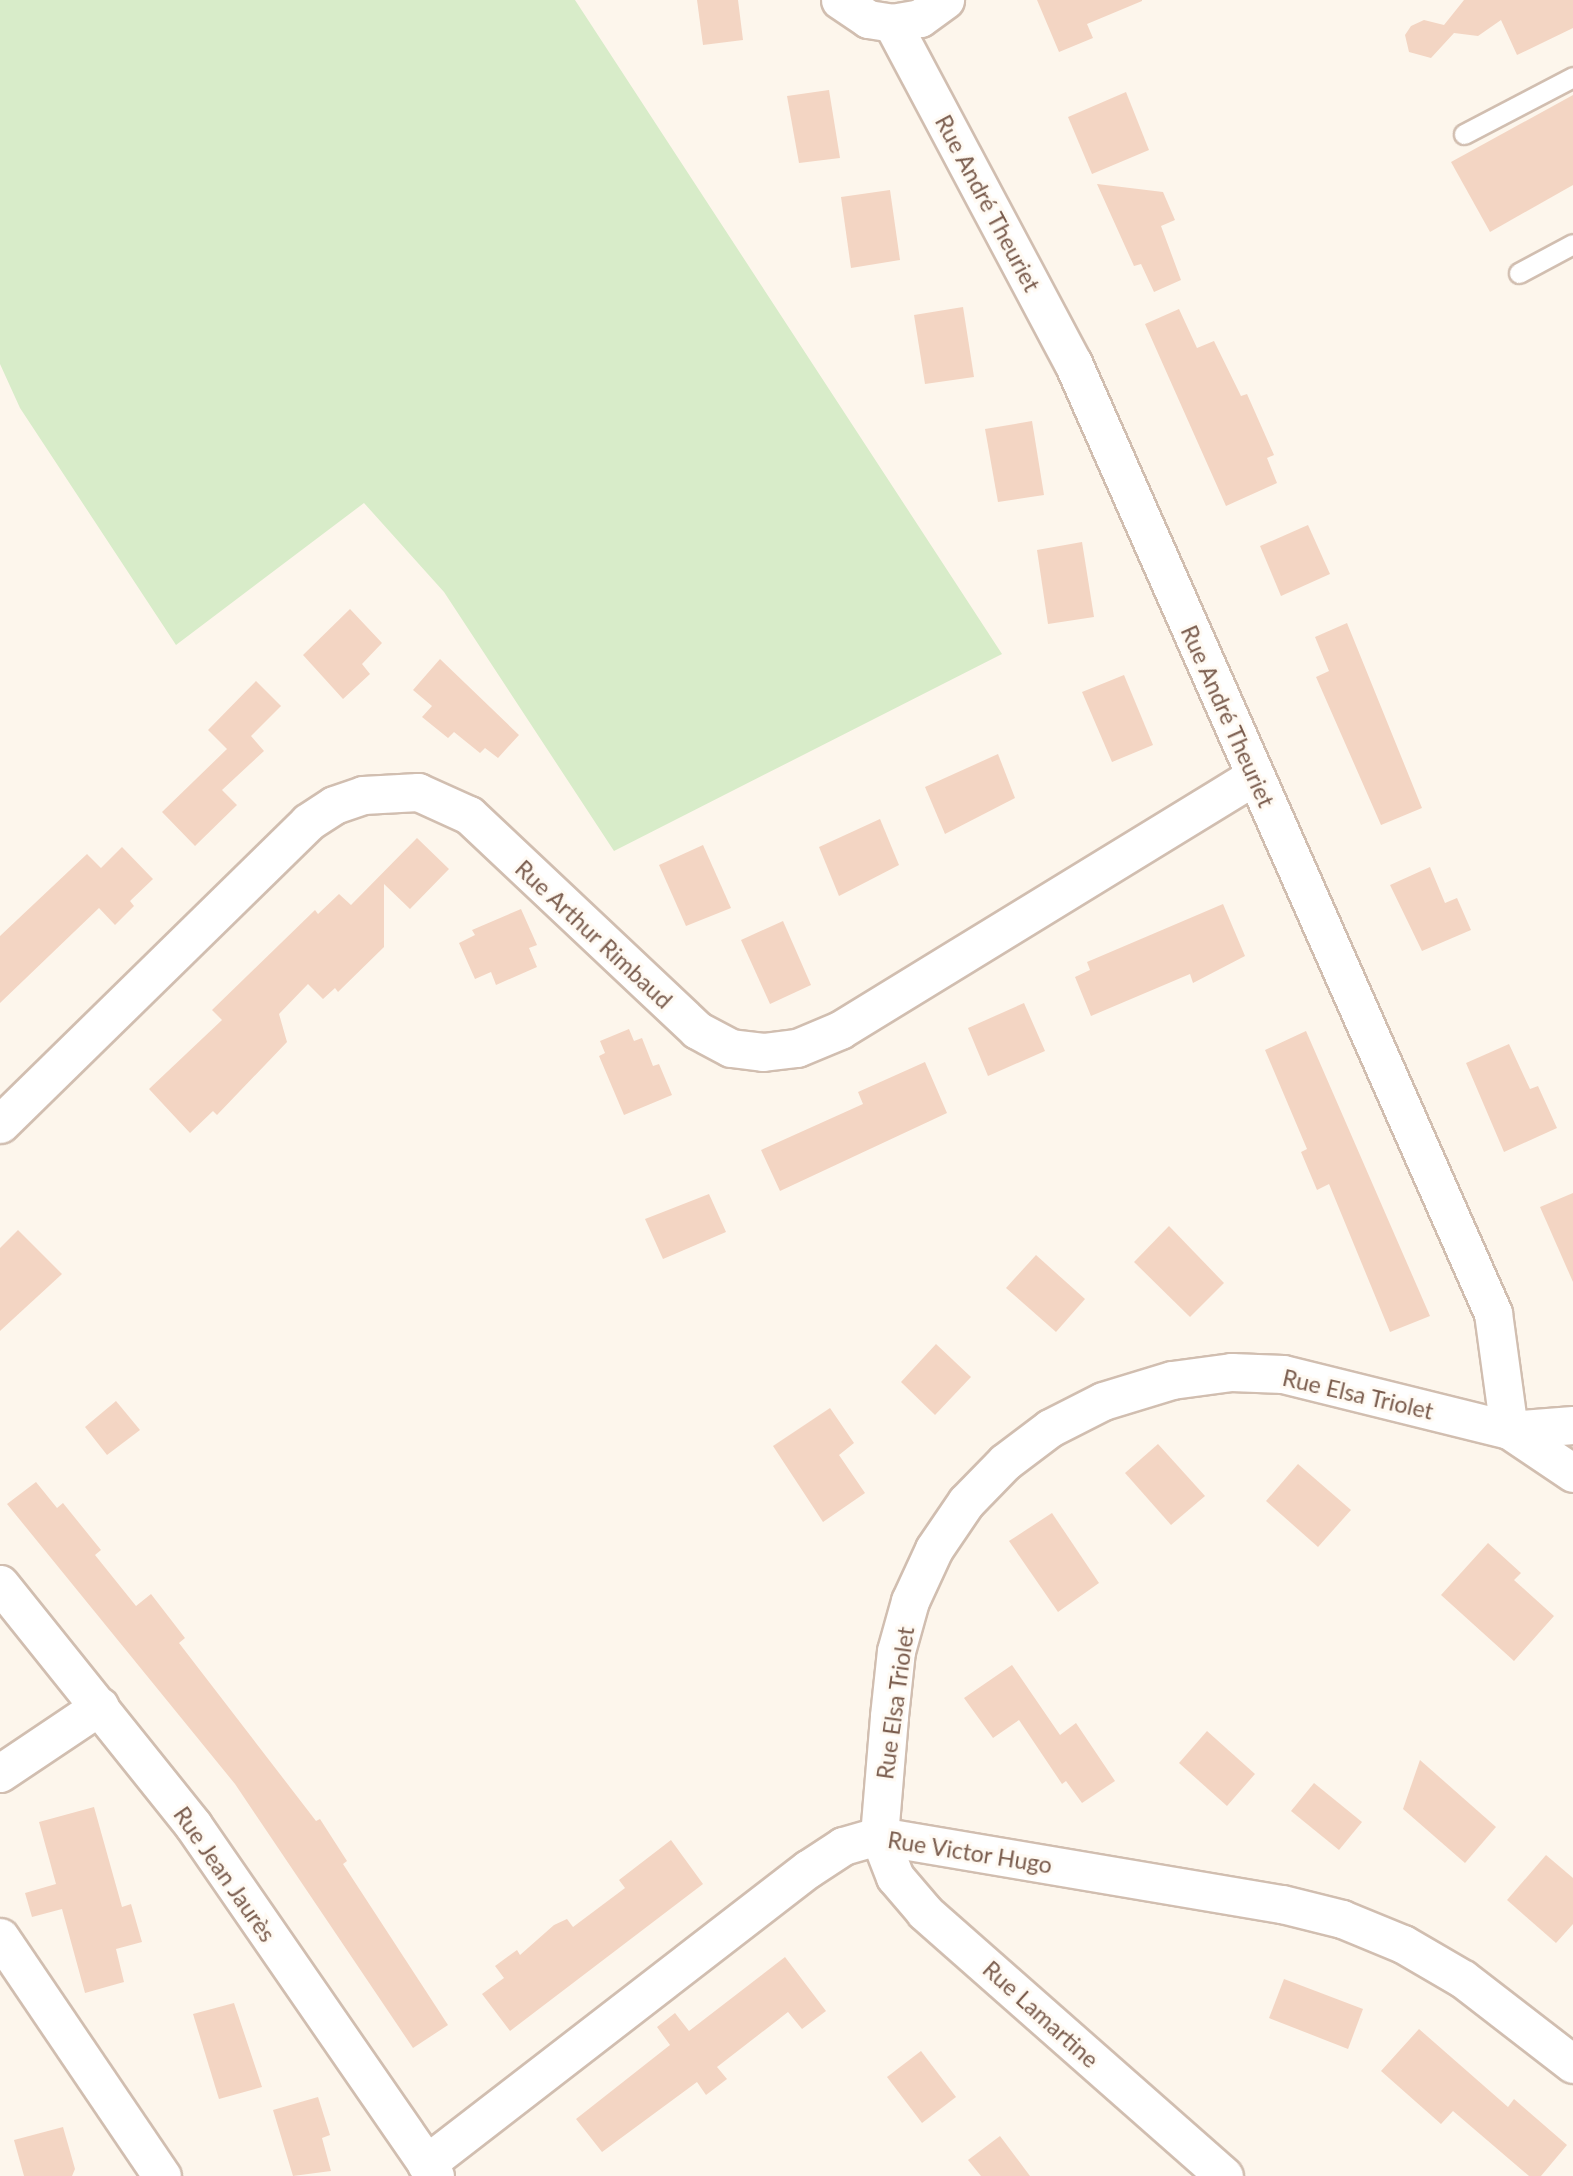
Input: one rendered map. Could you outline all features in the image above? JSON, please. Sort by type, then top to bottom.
[{"type":"street","points":[[840,0],[868,19],[892,23],[920,18],[945,0]]},
{"type":"street","name":"Rue André Theuriet","points":[[892,23],[1073,363],[1493,1313],[1509,1430]]},
{"type":"street","name":"Rue Arthur Rimbaud","points":[[0,1124],[308,822],[334,805],[363,795],[418,792],[469,815],[697,1030],[731,1048],[763,1052],[797,1048],[840,1030],[1254,776]]},
{"type":"street","name":"Rue Elsa Triolet","points":[[879,1836],[896,1651],[910,1601],[934,1549],[966,1502],[1005,1462],[1049,1428],[1103,1401],[1172,1380],[1231,1372],[1283,1374],[1509,1430],[1573,1425]]},
{"type":"street","name":"Rue Elsa Triolet","points":[[1509,1430],[1573,1473]]},
{"type":"street","name":"Rue Jean Jaurès","points":[[0,1584],[193,1825],[431,2170]]},
{"type":"street","points":[[0,1773],[100,1706]]},
{"type":"street","name":"Rue Victor Hugo","points":[[431,2170],[808,1869],[843,1846],[879,1836],[1282,1904],[1342,1919],[1403,1944],[1463,1979],[1573,2064]]},
{"type":"street","name":"Rue Lamartine","points":[[879,1836],[895,1877],[925,1912],[1224,2176]]},
{"type":"street","points":[[0,1937],[162,2176]]},
{"type":"lane","points":[[1464,134],[1573,77]]},
{"type":"lane","points":[[1520,273],[1573,244]]},
{"type":"green space","points":[[0,0],[575,0],[1002,654],[614,851],[444,592],[364,503],[176,645],[20,408],[0,364]]},
{"type":"building","points":[[697,0],[738,0],[743,40],[703,45]]},
{"type":"building","points":[[1037,0],[1142,1],[1087,24],[1093,38],[1059,52]]},
{"type":"building","points":[[1464,0],[1573,0],[1573,28],[1517,55],[1501,20],[1478,36],[1454,33],[1431,58],[1409,52],[1405,35],[1411,26],[1424,20],[1444,25]]},
{"type":"building","points":[[829,90],[840,158],[799,163],[787,96]]},
{"type":"building","points":[[1126,92],[1149,150],[1092,174],[1068,117]]},
{"type":"building","points":[[1573,95],[1573,185],[1490,232],[1451,162]]},
{"type":"building","points":[[1097,184],[1163,192],[1175,220],[1161,226],[1181,280],[1154,292],[1141,264],[1134,266]]},
{"type":"building","points":[[890,190],[900,260],[851,268],[841,197]]},
{"type":"building","points":[[963,307],[974,377],[925,384],[914,315]]},
{"type":"building","points":[[1179,309],[1197,348],[1214,341],[1241,396],[1247,394],[1274,455],[1267,458],[1277,483],[1226,506],[1145,324]]},
{"type":"building","points":[[1032,421],[1044,495],[998,502],[985,429]]},
{"type":"building","points":[[1308,525],[1330,574],[1281,596],[1260,546]]},
{"type":"building","points":[[1082,542],[1094,617],[1048,624],[1037,550]]},
{"type":"building","points":[[350,609],[382,643],[362,664],[370,674],[343,699],[303,655]]},
{"type":"building","points":[[1347,623],[1422,808],[1381,825],[1316,677],[1329,671],[1315,637]]},
{"type":"building","points":[[440,659],[519,735],[498,758],[485,748],[480,753],[454,732],[448,738],[422,717],[432,706],[413,690]]},
{"type":"building","points":[[1124,675],[1153,745],[1112,762],[1082,692]]},
{"type":"building","points":[[256,681],[281,706],[251,736],[264,751],[222,790],[237,805],[195,846],[162,812],[227,749],[208,730]]},
{"type":"building","points":[[998,754],[1015,798],[945,834],[925,787]]},
{"type":"building","points":[[880,819],[899,865],[839,896],[819,847]]},
{"type":"building","points":[[417,838],[449,869],[410,909],[384,884],[384,947],[338,992],[335,988],[323,999],[308,984],[279,1014],[287,1042],[217,1115],[213,1111],[190,1133],[149,1089],[222,1020],[212,1010],[315,910],[318,914],[339,894],[351,905]]},
{"type":"building","points":[[703,845],[731,908],[686,926],[659,865]]},
{"type":"building","points":[[122,847],[153,879],[130,901],[134,906],[115,925],[99,908],[0,1003],[0,936],[87,854],[101,868]]},
{"type":"building","points":[[1430,867],[1445,903],[1457,898],[1471,930],[1422,951],[1390,885]]},
{"type":"building","points":[[1223,904],[1245,956],[1193,983],[1190,974],[1091,1016],[1075,977],[1090,970],[1087,962]]},
{"type":"building","points":[[521,909],[537,945],[529,948],[537,967],[496,985],[491,972],[475,979],[459,943],[475,935],[472,930]]},
{"type":"building","points":[[783,921],[811,985],[770,1004],[741,940]]},
{"type":"building","points":[[1024,1003],[1045,1051],[988,1076],[968,1028]]},
{"type":"building","points":[[629,1029],[634,1041],[642,1038],[653,1066],[659,1064],[672,1095],[624,1115],[599,1056],[605,1053],[600,1041]]},
{"type":"building","points":[[1306,1031],[1430,1316],[1390,1332],[1329,1184],[1317,1190],[1301,1152],[1307,1149],[1265,1050]]},
{"type":"building","points":[[1509,1044],[1530,1089],[1538,1086],[1557,1128],[1504,1152],[1466,1063]]},
{"type":"building","points":[[925,1062],[947,1113],[780,1191],[761,1150],[863,1104],[858,1092]]},
{"type":"building","points":[[1573,1193],[1573,1282],[1540,1207]]},
{"type":"building","points":[[709,1194],[726,1232],[663,1259],[645,1219]]},
{"type":"building","points":[[1169,1226],[1224,1283],[1190,1317],[1134,1262]]},
{"type":"building","points":[[18,1230],[62,1274],[0,1331],[0,1248]]},
{"type":"building","points":[[1036,1255],[1085,1299],[1056,1332],[1006,1288]]},
{"type":"building","points":[[936,1344],[971,1377],[935,1415],[901,1382]]},
{"type":"building","points":[[116,1401],[140,1430],[107,1455],[85,1427]]},
{"type":"building","points":[[830,1408],[854,1443],[839,1455],[865,1493],[823,1522],[773,1446]]},
{"type":"building","points":[[1158,1444],[1205,1496],[1171,1525],[1125,1473]]},
{"type":"building","points":[[1298,1464],[1351,1510],[1318,1547],[1266,1501]]},
{"type":"building","points":[[36,1482],[57,1508],[63,1503],[101,1550],[95,1555],[136,1606],[151,1594],[185,1638],[179,1643],[316,1821],[320,1819],[347,1861],[343,1864],[448,2025],[413,2048],[235,1784],[7,1504]]},
{"type":"building","points":[[1052,1513],[1099,1583],[1058,1612],[1009,1541]]},
{"type":"building","points":[[1488,1543],[1521,1573],[1514,1580],[1554,1616],[1514,1661],[1441,1595]]},
{"type":"building","points":[[1012,1665],[1060,1735],[1076,1723],[1115,1781],[1082,1803],[1066,1781],[1062,1784],[1019,1720],[993,1738],[964,1698]]},
{"type":"building","points":[[1207,1731],[1255,1774],[1227,1806],[1179,1763]]},
{"type":"building","points":[[1420,1760],[1496,1827],[1465,1863],[1403,1809]]},
{"type":"building","points":[[1314,1783],[1362,1822],[1339,1850],[1291,1811]]},
{"type":"building","points":[[94,1807],[122,1907],[131,1904],[142,1942],[116,1949],[124,1982],[85,1993],[62,1909],[32,1917],[25,1893],[56,1884],[39,1822]]},
{"type":"building","points":[[671,1840],[703,1884],[510,2031],[482,1994],[504,1978],[495,1966],[517,1950],[520,1955],[554,1925],[567,1919],[573,1927],[625,1888],[619,1880]]},
{"type":"building","points":[[1546,1855],[1573,1878],[1573,1924],[1556,1943],[1507,1900]]},
{"type":"building","points":[[785,1957],[826,2011],[802,2029],[788,2012],[717,2067],[727,2079],[706,2095],[697,2082],[602,2152],[576,2119],[670,2045],[657,2027],[675,2013],[689,2031]]},
{"type":"building","points":[[1284,1979],[1363,2009],[1348,2049],[1269,2018]]},
{"type":"building","points":[[234,2003],[262,2087],[219,2099],[193,2014]]},
{"type":"building","points":[[1419,2029],[1508,2107],[1514,2099],[1567,2145],[1541,2176],[1529,2176],[1453,2111],[1441,2124],[1381,2071]]},
{"type":"building","points":[[921,2051],[956,2097],[922,2123],[887,2077]]},
{"type":"building","points":[[318,2097],[330,2135],[322,2138],[331,2171],[293,2176],[273,2110]]},
{"type":"building","points":[[63,2127],[75,2169],[72,2176],[24,2176],[14,2140]]},
{"type":"building","points":[[1000,2136],[1030,2176],[981,2176],[968,2160]]}]
